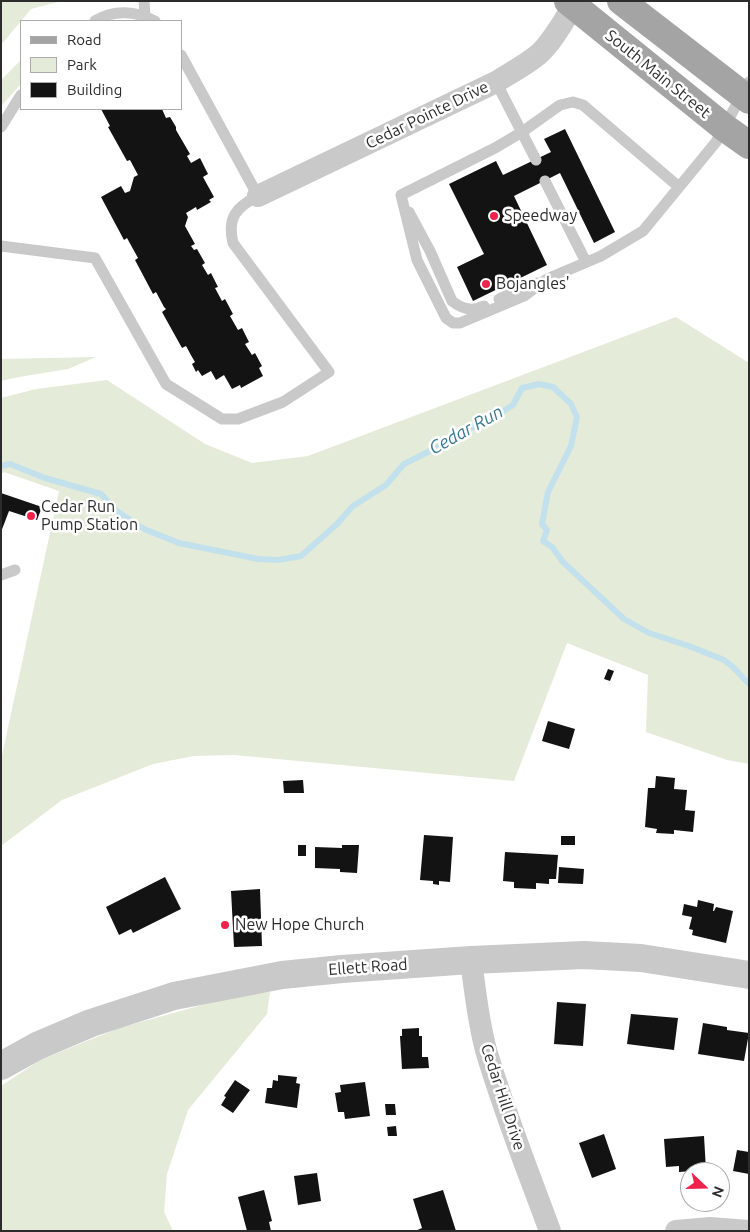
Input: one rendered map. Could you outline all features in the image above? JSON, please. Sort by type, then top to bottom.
[{"type":"main road","name":"South Main Street","points":[[621,1],[747,92]]},
{"type":"main road","name":"South Main Street","points":[[570,4],[749,145]]},
{"type":"street","name":"Cedar Pointe Drive","points":[[258,196],[496,82],[518,69],[538,55],[555,34],[570,4]]},
{"type":"street","name":"Ellett Road","points":[[1,1066],[37,1046],[91,1023],[174,996],[282,975],[471,960],[609,955],[642,958],[749,975]]},
{"type":"street","name":"Cedar Hill Drive","points":[[471,960],[479,1018],[486,1050],[550,1231]]},
{"type":"street","points":[[676,1231],[710,1228],[748,1231]]},
{"type":"lane","points":[[144,1],[150,19]]},
{"type":"lane","points":[[97,20],[116,13],[133,13],[150,19]]},
{"type":"lane","points":[[1,246],[95,258],[166,384],[222,418],[238,419],[283,402],[329,372],[233,243],[230,231],[238,208],[258,196],[182,57]]},
{"type":"lane","points":[[496,82],[536,160]]},
{"type":"lane","points":[[400,195],[430,251],[452,301],[459,307],[466,309],[481,308],[520,288],[547,279],[601,256],[643,231],[716,142],[747,92]]},
{"type":"lane","points":[[1,127],[20,97]]},
{"type":"lane","points":[[400,195],[495,148],[522,132],[560,105],[573,102],[583,106],[679,187]]},
{"type":"lane","points":[[545,181],[586,262]]},
{"type":"lane","points":[[400,195],[417,260],[446,318],[452,323],[460,323],[524,296],[547,279]]},
{"type":"lane","points":[[1,574],[15,570]]},
{"type":"green space","points":[[1,1],[62,1],[31,9],[1,45]]},
{"type":"green space","points":[[20,61],[20,85],[1,106],[1,80]]},
{"type":"green space","points":[[676,317],[749,363],[749,764],[727,760],[646,732],[648,675],[567,643],[514,781],[234,755],[194,756],[153,764],[62,800],[1,846],[1,760],[59,491],[4,472],[1,474],[1,398],[36,389],[107,380],[205,444],[252,463],[308,456]]},
{"type":"green space","points":[[96,357],[68,369],[1,381],[1,359]]},
{"type":"green space","points":[[270,992],[267,1014],[188,1110],[167,1174],[164,1212],[173,1231],[1,1231],[1,1086],[40,1060],[119,1028],[242,994]]},
{"type":"building","points":[[102,110],[162,110],[166,118],[170,117],[176,127],[190,154],[187,156],[191,163],[200,158],[208,174],[203,177],[214,197],[209,200],[211,202],[197,210],[196,207],[186,213],[188,217],[185,226],[195,244],[191,246],[194,250],[197,249],[205,263],[202,265],[208,275],[211,273],[218,287],[215,288],[222,301],[225,299],[233,314],[230,316],[238,330],[242,328],[249,342],[245,344],[252,355],[255,353],[262,366],[259,368],[263,376],[241,388],[240,385],[232,389],[224,375],[216,380],[211,371],[202,376],[198,370],[196,372],[192,364],[195,362],[186,346],[182,348],[162,312],[166,309],[156,292],[153,294],[135,260],[138,258],[127,238],[124,240],[101,197],[121,186],[125,193],[130,191],[134,177],[138,175],[130,160],[127,161],[108,127],[110,126]]},
{"type":"building","points":[[565,129],[615,232],[594,243],[560,173],[514,196],[547,265],[473,301],[457,267],[484,254],[449,184],[496,161],[503,175],[551,152],[544,139]]},
{"type":"building","name":"Cedar Run Pump Station","points":[[1,493],[42,507],[37,520],[9,511],[1,532]]},
{"type":"building","points":[[608,669],[614,671],[610,681],[604,679]]},
{"type":"building","points":[[548,721],[575,729],[569,749],[542,741]]},
{"type":"building","points":[[656,776],[675,778],[674,789],[687,790],[685,810],[695,811],[693,832],[674,830],[674,834],[656,833],[657,829],[645,827],[648,788],[655,788]]},
{"type":"building","points":[[303,780],[304,793],[284,793],[283,781]]},
{"type":"building","points":[[424,835],[453,837],[450,882],[439,881],[439,885],[433,884],[433,881],[420,880]]},
{"type":"building","points":[[561,836],[575,836],[575,845],[561,845]]},
{"type":"building","points":[[298,845],[306,845],[306,856],[298,856]]},
{"type":"building","points":[[342,845],[359,845],[357,873],[340,872],[340,869],[315,868],[315,847],[342,848]]},
{"type":"building","points":[[505,852],[558,855],[556,879],[549,879],[549,884],[536,883],[536,889],[514,888],[514,882],[503,881]]},
{"type":"building","points":[[559,867],[584,869],[583,884],[558,883]]},
{"type":"building","points":[[165,877],[181,909],[133,933],[131,929],[119,935],[106,907]]},
{"type":"building","points":[[260,889],[262,946],[234,947],[231,891]]},
{"type":"building","points":[[698,900],[714,904],[713,911],[716,907],[733,911],[726,943],[692,935],[693,930],[689,929],[692,917],[682,915],[684,904],[697,907]]},
{"type":"building","points":[[557,1002],[586,1004],[583,1046],[554,1044]]},
{"type":"building","points":[[631,1014],[678,1018],[674,1050],[627,1044]]},
{"type":"building","points":[[703,1023],[727,1027],[727,1030],[749,1033],[744,1061],[698,1054]]},
{"type":"building","points":[[419,1028],[419,1036],[422,1036],[422,1057],[428,1057],[429,1068],[402,1069],[400,1036],[402,1036],[402,1029]]},
{"type":"building","points":[[278,1075],[297,1077],[296,1083],[300,1084],[297,1108],[265,1103],[267,1088],[272,1088],[273,1080],[278,1081]]},
{"type":"building","points":[[235,1080],[250,1090],[233,1113],[221,1105],[226,1097],[224,1096]]},
{"type":"building","points":[[365,1082],[370,1116],[345,1119],[344,1112],[338,1112],[335,1093],[341,1092],[340,1085]]},
{"type":"building","points":[[385,1104],[395,1104],[396,1115],[386,1115]]},
{"type":"building","points":[[396,1126],[397,1136],[388,1136],[387,1127]]},
{"type":"building","points":[[604,1134],[616,1169],[592,1178],[579,1143]]},
{"type":"building","points":[[704,1136],[706,1162],[680,1162],[680,1172],[679,1166],[666,1167],[664,1139]]},
{"type":"building","points":[[737,1150],[749,1152],[749,1174],[733,1171]]},
{"type":"building","points":[[317,1173],[321,1201],[298,1205],[294,1176]]},
{"type":"building","points":[[264,1190],[272,1221],[269,1222],[271,1231],[247,1231],[238,1197]]},
{"type":"building","points":[[443,1190],[456,1231],[415,1231],[422,1228],[413,1199]]},
{"type":"waterway","name":"Cedar Run","points":[[1,466],[10,464],[45,478],[101,494],[118,512],[144,529],[179,543],[258,559],[278,560],[301,556],[337,524],[353,506],[386,485],[404,464],[454,439],[468,429],[486,422],[513,405],[522,388],[539,384],[553,387],[571,404],[577,417],[571,446],[548,492],[542,524],[547,530],[543,541],[552,547],[563,562],[624,619],[649,633],[724,660],[749,684]]},
{"type":"place","name":"Speedway","points":[[494,216]]},
{"type":"place","name":"Bojangles'","points":[[486,284]]},
{"type":"place","name":"Cedar Run Pump Station","points":[[31,516]]},
{"type":"place","name":"New Hope Church","points":[[225,925]]}]
